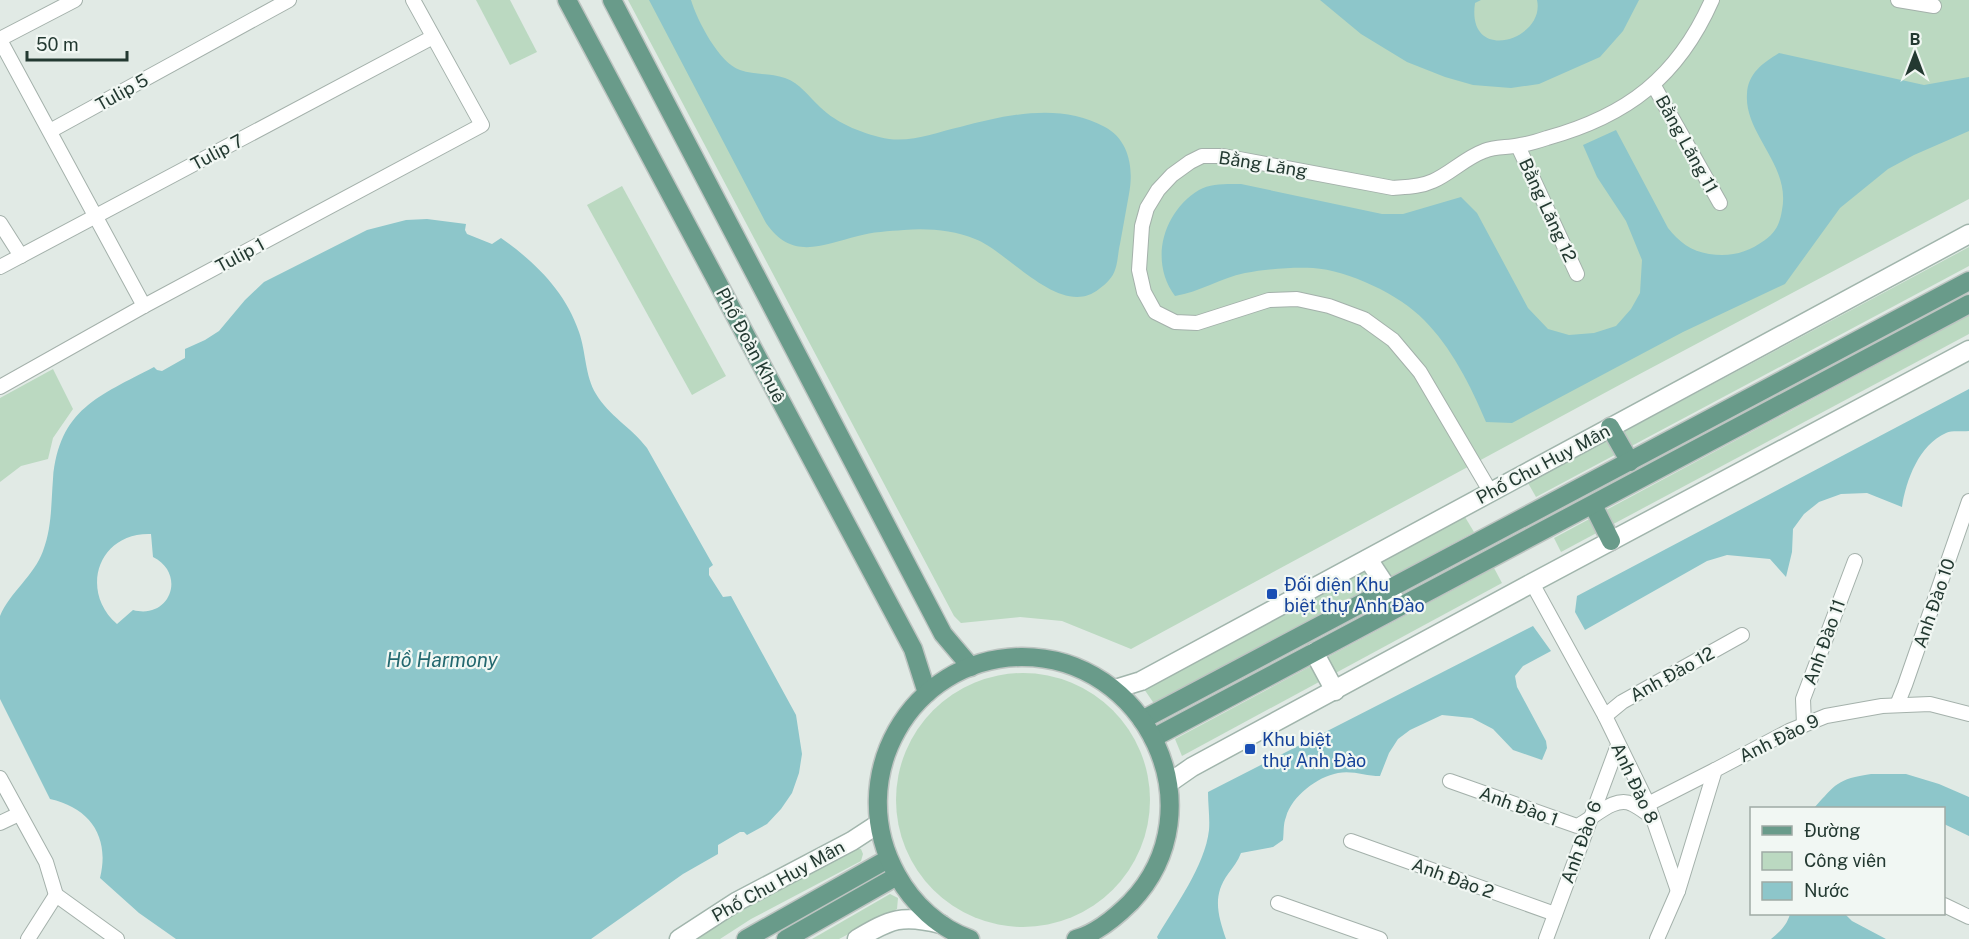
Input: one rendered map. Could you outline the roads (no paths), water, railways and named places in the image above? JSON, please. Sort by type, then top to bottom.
[{"type":"main road","name":"Phố Đoàn Khuê","points":[[567,0],[913,649],[927,693]]},
{"type":"main road","name":"Phố Đoàn Khuê","points":[[612,0],[944,634],[972,667]]},
{"type":"main road","name":"Phố Chu Huy Mân","points":[[1115,689],[1141,681],[1969,234]]},
{"type":"main road","points":[[1142,720],[1969,281]]},
{"type":"main road","points":[[1153,738],[1969,304]]},
{"type":"main road","points":[[1169,783],[1192,767],[1969,350]]},
{"type":"main road","points":[[1610,428],[1630,462]]},
{"type":"main road","points":[[1593,505],[1611,541]]},
{"type":"main road","points":[[1368,559],[1399,606]]},
{"type":"main road","points":[[1314,652],[1335,691]]},
{"type":"main road","points":[[970,939],[941,924],[922,909],[905,890],[888,859],[878,824],[878,784],[886,752],[901,724],[927,693],[948,678],[972,667],[996,660],[1021,657],[1046,659],[1078,669],[1094,675],[1115,689],[1137,711],[1153,738],[1163,760],[1169,783],[1168,831],[1151,875],[1138,895],[1121,912],[1106,933],[1076,939]]},
{"type":"main road","name":"Phố Chu Huy Mân","points":[[679,939],[736,902],[852,841],[878,824]]},
{"type":"main road","name":"Phố Chu Huy Mân","points":[[746,939],[888,859]]},
{"type":"main road","points":[[786,939],[897,876]]},
{"type":"main road","points":[[857,939],[881,925],[903,918],[921,919],[941,924]]},
{"type":"street","points":[[75,0],[0,40],[144,306]]},
{"type":"street","name":"Tulip 5","points":[[50,131],[289,0]]},
{"type":"street","points":[[412,0],[433,37]]},
{"type":"street","name":"Bằng Lăng","points":[[1490,491],[1420,372],[1393,340],[1364,319],[1329,306],[1297,299],[1269,300],[1197,323],[1175,322],[1155,312],[1144,292],[1139,270],[1142,226],[1147,208],[1158,190],[1172,175],[1202,156],[1223,156],[1393,188],[1416,187],[1433,181],[1485,150],[1502,146],[1518,146],[1580,128],[1606,116],[1654,86],[1689,43],[1712,0]]},
{"type":"street","points":[[1898,0],[1934,6]]},
{"type":"street","name":"Tulip 1","points":[[0,387],[144,306],[482,125],[433,37]]},
{"type":"street","name":"Tulip 7","points":[[0,267],[433,37]]},
{"type":"street","name":"Bằng Lăng 11","points":[[1654,86],[1720,203]]},
{"type":"street","name":"Bằng Lăng 12","points":[[1518,146],[1577,274]]},
{"type":"street","points":[[0,223],[21,256]]},
{"type":"street","name":"Anh Đào 10","points":[[1897,705],[1969,501]]},
{"type":"street","name":"Anh Đào 11","points":[[1804,725],[1803,699],[1855,561]]},
{"type":"street","name":"Anh Đào 8","points":[[1532,583],[1605,716],[1648,804],[1678,891]]},
{"type":"street","name":"Anh Đào 12","points":[[1605,716],[1622,702],[1742,635]]},
{"type":"street","name":"Anh Đào 9","points":[[1648,804],[1789,731],[1826,716],[1897,705],[1929,704],[1969,714]]},
{"type":"street","name":"Anh Đào 6","points":[[1546,939],[1618,745]]},
{"type":"street","points":[[1657,939],[1678,891],[1716,770]]},
{"type":"street","points":[[0,778],[46,862],[56,895],[117,939]]},
{"type":"street","name":"Anh Đào 1","points":[[1450,781],[1577,826],[1589,821]]},
{"type":"street","points":[[1589,821],[1607,807],[1616,803],[1630,802],[1652,817]]},
{"type":"street","points":[[0,823],[19,814]]},
{"type":"street","name":"Anh Đào 2","points":[[1351,841],[1555,914]]},
{"type":"street","points":[[28,939],[56,895]]},
{"type":"street","points":[[1278,903],[1380,939]]},
{"type":"street","points":[[1945,905],[1969,917]]},
{"type":"water","points":[[649,0],[691,0],[710,40],[732,66],[745,72],[774,75],[790,80],[835,119],[871,135],[898,140],[907,139],[996,118],[1033,113],[1070,115],[1088,119],[1105,127],[1120,139],[1128,156],[1131,174],[1113,275],[1099,289],[1084,296],[1068,296],[1035,280],[975,239],[940,230],[913,229],[875,233],[808,247],[786,242],[776,235],[766,223]]},
{"type":"water","points":[[1320,0],[1481,0],[1475,3],[1475,22],[1482,34],[1493,40],[1506,40],[1519,35],[1530,26],[1537,14],[1537,0],[1639,0],[1623,31],[1600,57],[1539,84],[1511,88],[1473,85],[1407,62],[1361,34]]},
{"type":"water","points":[[1779,53],[1924,85],[1969,77],[1969,131],[1888,169],[1840,208],[1785,284],[1683,332],[1512,423],[1486,422],[1459,368],[1434,331],[1414,311],[1373,285],[1342,273],[1313,268],[1270,269],[1236,275],[1175,296],[1167,282],[1162,253],[1169,224],[1176,211],[1187,199],[1209,186],[1241,184],[1382,214],[1403,214],[1461,197],[1477,213],[1528,308],[1548,329],[1569,335],[1594,333],[1616,326],[1631,309],[1640,293],[1642,260],[1626,221],[1597,177],[1583,145],[1616,130],[1668,228],[1686,245],[1703,253],[1717,255],[1738,253],[1752,248],[1769,237],[1777,227],[1783,194],[1774,164],[1752,123],[1747,94],[1753,74]]},
{"type":"water","name":"Hồ Harmony","points":[[427,219],[466,224],[467,234],[492,244],[501,238],[537,267],[566,303],[579,332],[592,387],[607,409],[647,448],[713,565],[709,568],[709,575],[723,597],[731,596],[796,715],[802,754],[799,773],[792,793],[767,824],[747,835],[740,832],[718,845],[718,854],[683,874],[591,939],[176,939],[139,913],[100,878],[102,850],[94,827],[77,810],[50,799],[0,699],[0,616],[4,607],[34,568],[43,551],[50,524],[57,455],[73,420],[85,408],[99,397],[154,367],[162,371],[185,358],[185,349],[219,331],[245,300],[264,282],[367,230],[406,220]],"holes":[[[151,534],[153,557],[169,574],[170,594],[157,608],[146,611],[133,610],[117,624],[105,611],[99,596],[97,580],[100,566],[107,553],[118,543],[133,536]]]},
{"type":"water","points":[[1969,389],[1969,431],[1948,432],[1928,446],[1915,464],[1902,507],[1867,493],[1841,494],[1819,502],[1804,514],[1793,529],[1792,552],[1786,577],[1770,559],[1727,555],[1707,561],[1585,630],[1575,612],[1577,596]]},
{"type":"water","points":[[1533,626],[1551,651],[1523,666],[1515,676],[1517,687],[1546,741],[1547,748],[1542,760],[1513,750],[1493,729],[1472,718],[1442,715],[1410,730],[1398,739],[1389,753],[1380,776],[1343,772],[1330,775],[1314,783],[1289,809],[1284,823],[1283,840],[1273,847],[1241,853],[1223,882],[1218,898],[1219,914],[1226,939],[1158,939],[1157,937],[1202,858],[1209,830],[1208,792]]},
{"type":"water","points":[[1871,774],[1906,774],[1939,784],[1969,797],[1969,836],[1945,824],[1945,807],[1815,807],[1838,784],[1851,778]]},
{"type":"water","points":[[1790,915],[1846,915],[1852,921],[1886,939],[1771,939],[1787,922]]},
{"type":"place","name":"Đối diện Khu biệt thự Anh Đào","points":[[1272,594]]},
{"type":"place","name":"Khu biệt thự Anh Đào","points":[[1250,749]]}]
